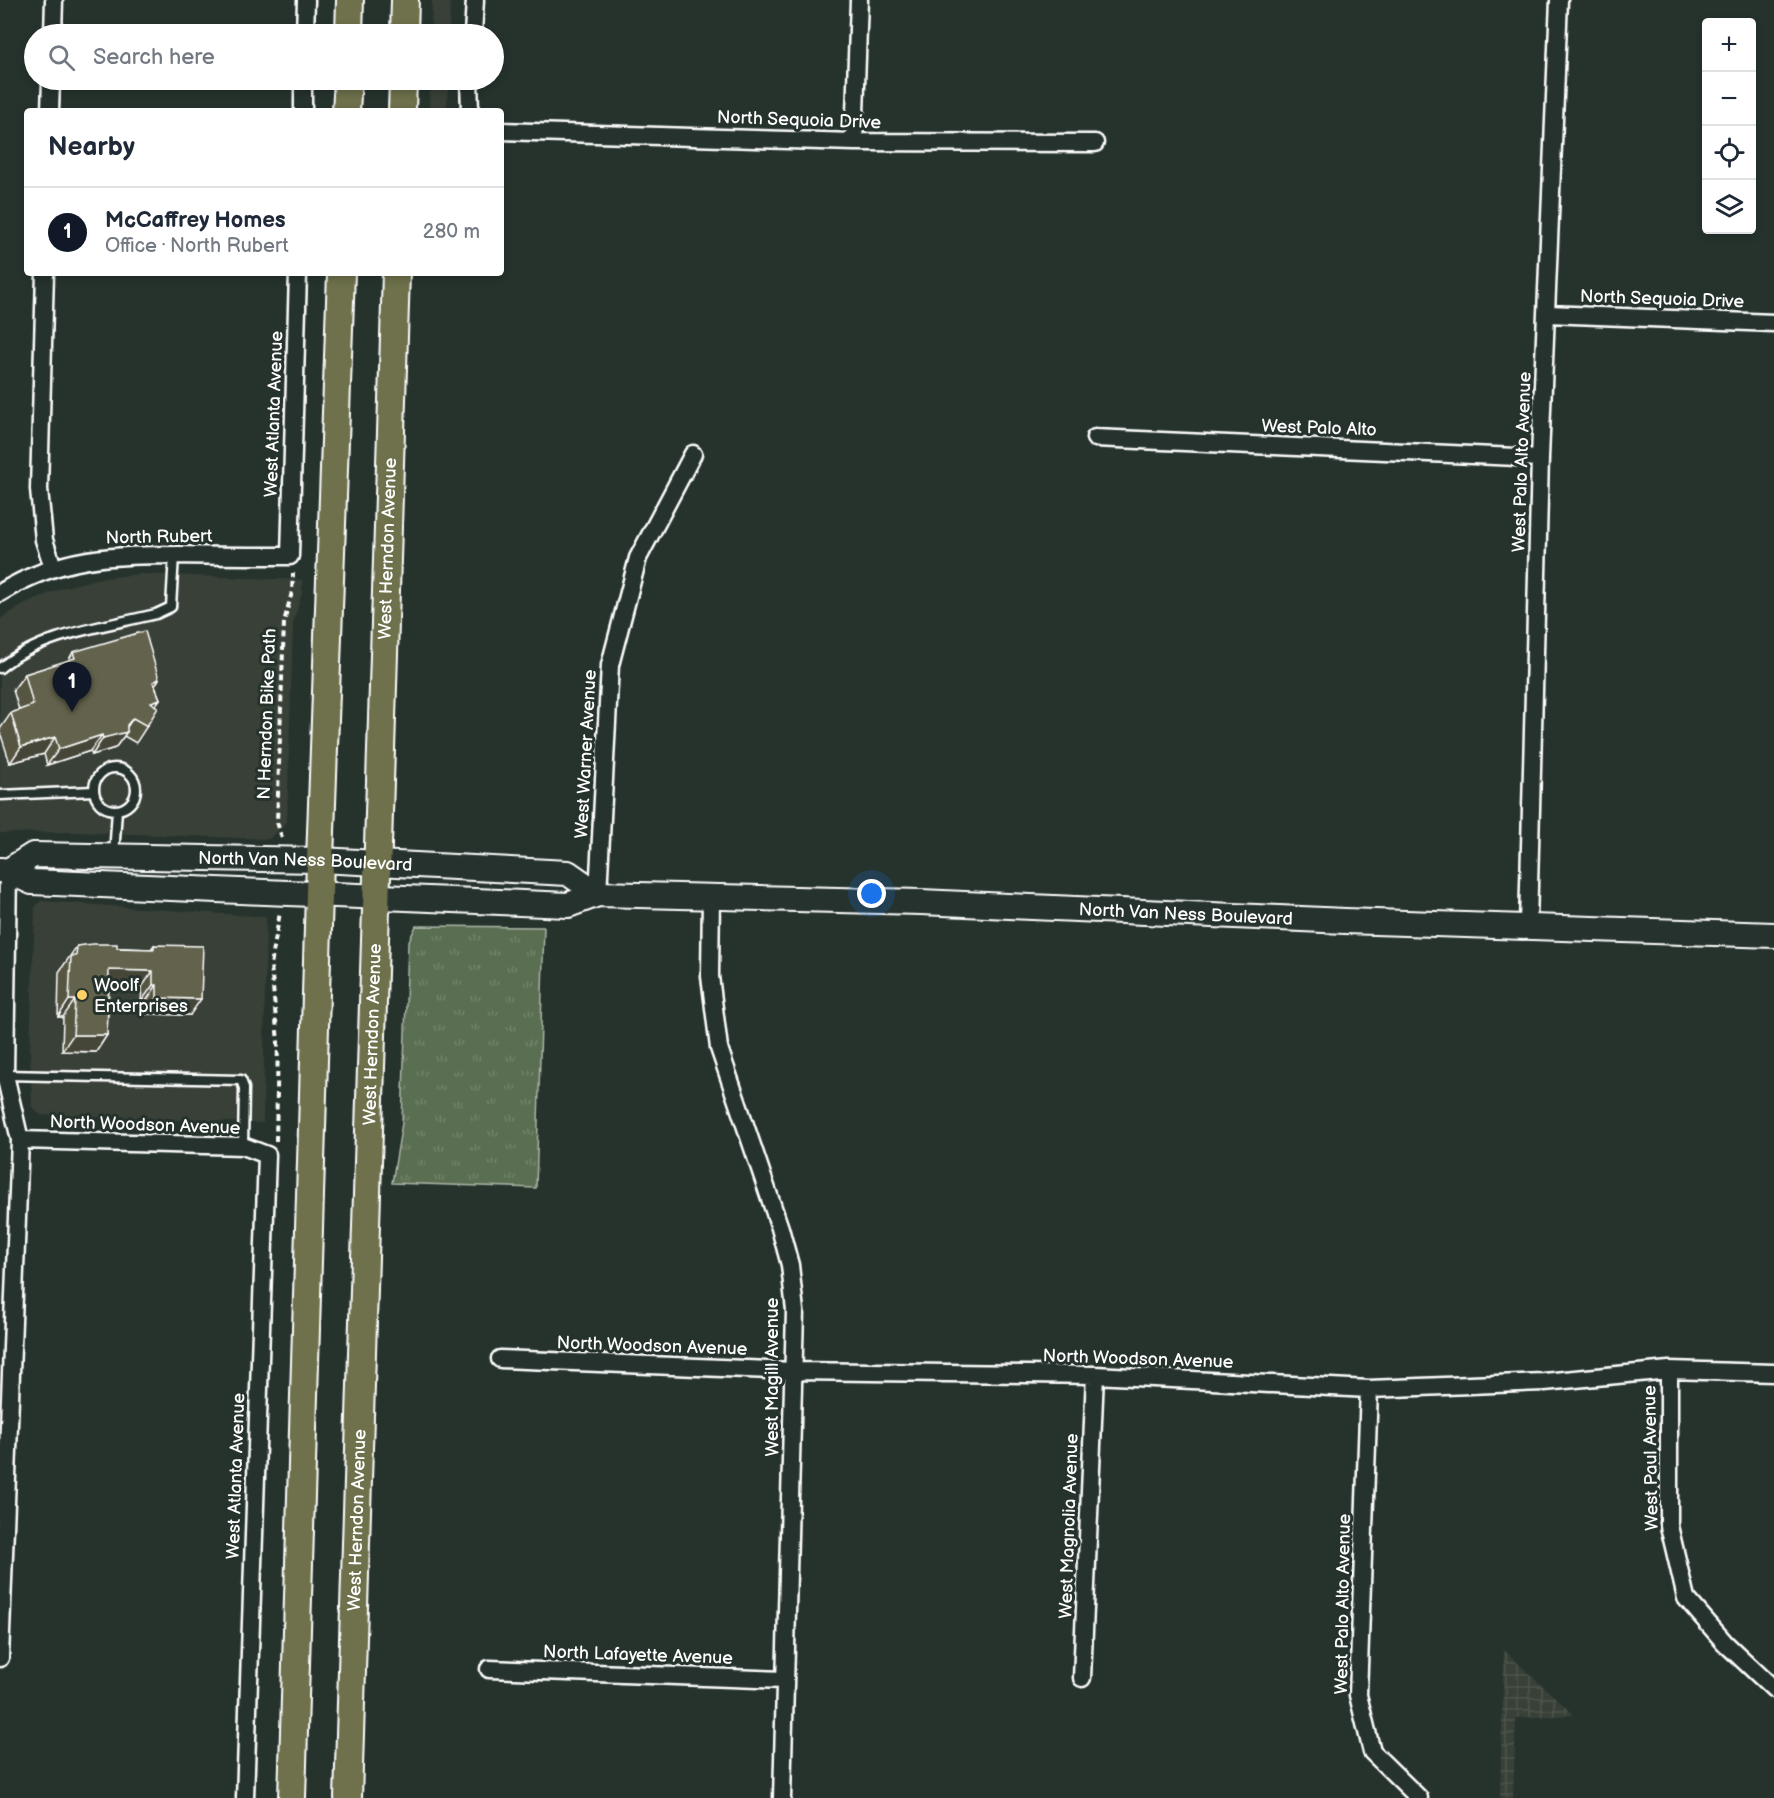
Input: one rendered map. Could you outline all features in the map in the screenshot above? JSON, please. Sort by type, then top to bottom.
[{"type":"main road","points":[[349,24],[350,0]]},
{"type":"main road","points":[[404,24],[405,0]]},
{"type":"main road","points":[[346,108],[347,90]]},
{"type":"main road","points":[[402,108],[403,90]]},
{"type":"main road","points":[[292,1798],[320,860],[341,276]]},
{"type":"main road","name":"West Herndon Avenue","points":[[348,1798],[396,276]]},
{"type":"street","points":[[53,24],[54,0]]},
{"type":"street","points":[[305,24],[306,0]]},
{"type":"street","points":[[474,24],[475,0]]},
{"type":"street","points":[[854,142],[859,0]]},
{"type":"street","name":"West Palo Alto Avenue","points":[[1528,926],[1540,458],[1548,314],[1559,0]]},
{"type":"street","points":[[50,108],[51,90]]},
{"type":"street","points":[[303,90],[303,108]]},
{"type":"street","points":[[469,90],[470,108]]},
{"type":"street","name":"North Sequoia Drive","points":[[504,130],[854,142],[1095,143]]},
{"type":"street","points":[[45,276],[39,489],[44,540],[53,567]]},
{"type":"street","name":"West Atlanta Avenue","points":[[290,556],[298,276]]},
{"type":"street","name":"North Sequoia Drive","points":[[1548,314],[1774,323]]},
{"type":"street","name":"West Palo Alto","points":[[1095,438],[1540,458]]},
{"type":"street","name":"West Warner Avenue","points":[[598,894],[610,665],[638,558],[693,454]]},
{"type":"street","name":"North Rubert","points":[[0,593],[18,582],[53,567],[104,556],[290,556]]},
{"type":"street","name":"North Van Ness Boulevard","points":[[4,870],[33,855],[320,860],[568,873],[598,894]]},
{"type":"street","points":[[0,1658],[20,1140],[5,1075],[4,870]]},
{"type":"street","name":"North Van Ness Boulevard","points":[[4,870],[32,882],[568,905],[598,894],[921,902],[1345,921],[1774,935]]},
{"type":"street","name":"West Magill Avenue","points":[[711,897],[710,976],[714,1026],[731,1090],[780,1228],[790,1265],[795,1311],[782,1798]]},
{"type":"street","name":"North Woodson Avenue","points":[[20,1140],[243,1146],[271,1149]]},
{"type":"street","name":"West Atlanta Avenue","points":[[245,1798],[271,1149]]},
{"type":"street","name":"North Woodson Avenue","points":[[500,1359],[794,1371],[1095,1375],[1369,1389],[1544,1382],[1669,1370],[1774,1372]]},
{"type":"street","name":"West Paul Avenue","points":[[1669,1370],[1669,1526],[1686,1598],[1725,1643],[1774,1689]]},
{"type":"street","name":"West Magnolia Avenue","points":[[1082,1678],[1095,1375]]},
{"type":"street","name":"West Palo Alto Avenue","points":[[1369,1389],[1358,1695],[1372,1752],[1419,1798]]},
{"type":"street","name":"North Lafayette Avenue","points":[[489,1669],[785,1680]]},
{"type":"lane","points":[[0,668],[16,654],[42,642],[156,614],[171,607],[174,555]]},
{"type":"lane","points":[[116,768],[129,774],[136,786],[136,793],[129,805],[117,810],[104,808],[94,791],[94,784],[102,772],[116,768]]},
{"type":"lane","points":[[0,795],[94,791]]},
{"type":"lane","points":[[114,855],[117,810]]},
{"type":"lane","points":[[5,1075],[241,1080],[244,1088],[243,1146]]},
{"type":"path","name":"N Herndon Bike Path","points":[[282,838],[277,822],[284,622],[292,592],[294,569],[290,556]]},
{"type":"path","points":[[271,1149],[278,1042],[271,965],[280,911]]},
{"type":"shaded area","points":[[432,0],[450,0],[449,24],[431,24]]},
{"type":"shaded area","points":[[430,90],[448,90],[447,108],[429,108]]},
{"type":"shaded area","points":[[141,574],[302,580],[302,593],[293,624],[287,822],[269,839],[76,832],[0,833],[0,619],[30,601],[62,588],[95,579]]},
{"type":"shaded area","points":[[41,901],[266,917],[263,1123],[40,1115],[32,1107],[30,1049],[35,907]]},
{"type":"shaded area","points":[[1504,1650],[1574,1715],[1516,1718],[1513,1798],[1500,1798]]},
{"type":"green space","points":[[416,926],[544,927],[536,1188],[392,1183],[402,1123],[408,943]]},
{"type":"building","points":[[145,631],[159,679],[153,682],[160,699],[151,702],[158,708],[147,726],[133,718],[127,725],[127,732],[103,738],[102,735],[59,749],[55,737],[21,747],[11,713],[33,705],[25,674],[75,658],[73,652]]},
{"type":"building","points":[[117,944],[117,948],[154,949],[154,945],[203,946],[201,999],[157,998],[157,985],[153,985],[153,971],[109,970],[107,1035],[73,1035],[75,1000],[69,1000],[71,956],[76,956],[77,946]]},
{"type":"place","name":"McCaffrey Homes","points":[[72,712]]},
{"type":"place","name":"Woolf Enterprises","points":[[82,995]]}]
